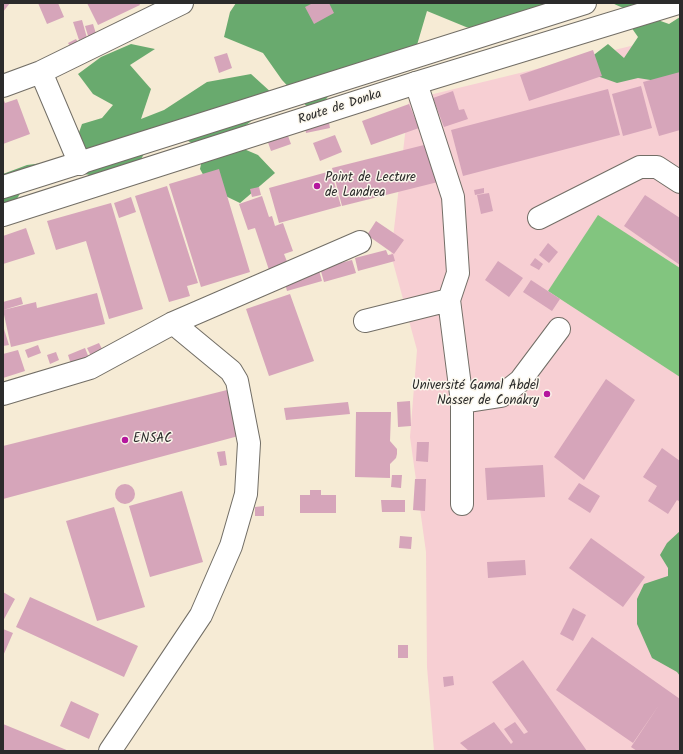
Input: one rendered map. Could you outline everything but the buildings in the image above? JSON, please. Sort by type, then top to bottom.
[{"type":"main road","points":[[3,86],[41,72],[182,3]]},
{"type":"main road","name":"Route de Donka","points":[[3,187],[80,164],[585,3]]},
{"type":"main road","name":"Route de Donka","points":[[3,215],[416,83],[678,3]]},
{"type":"main road","points":[[41,72],[80,164]]},
{"type":"main road","points":[[416,83],[453,197],[458,273],[448,300],[462,402],[462,504]]},
{"type":"main road","points":[[539,218],[640,168],[657,167],[680,182]]},
{"type":"main road","points":[[3,394],[90,368],[172,323],[360,242]]},
{"type":"main road","points":[[365,321],[448,300]]},
{"type":"main road","points":[[110,751],[201,615],[231,546],[246,494],[249,443],[237,382],[231,371],[172,323]]},
{"type":"main road","points":[[462,402],[501,396],[520,381],[559,329]]},
{"type":"shaded area","name":"Université Gamal Abdel Nasser de Conakry","points":[[680,34],[680,751],[434,751],[427,667],[426,552],[410,437],[417,350],[391,255],[409,100]]},
{"type":"green space","points":[[236,3],[558,3],[502,38],[466,27],[427,11],[412,62],[339,83],[314,114],[282,80],[263,53],[224,37],[230,12]]},
{"type":"green space","points":[[612,3],[660,3],[655,19],[669,24],[680,17],[680,78],[663,82],[638,78],[617,83],[586,72],[582,64],[608,44],[624,58],[638,37],[631,27],[632,12]]},
{"type":"green space","points":[[131,44],[155,49],[130,65],[151,89],[141,119],[164,110],[207,82],[251,74],[273,94],[258,116],[225,141],[258,155],[275,173],[240,203],[211,189],[200,169],[204,150],[167,129],[150,143],[135,170],[110,179],[75,172],[25,185],[11,209],[3,210],[3,174],[27,165],[59,161],[72,152],[82,124],[102,118],[113,105],[93,94],[78,74],[101,57]]},
{"type":"green space","points":[[598,215],[680,268],[680,377],[548,291]]},
{"type":"green space","points":[[680,531],[680,676],[677,672],[652,658],[637,624],[637,599],[644,584],[668,576],[668,568],[660,555],[667,543]]},
{"type":"place","name":"Point de Lecture de Landrea","points":[[317,186]]},
{"type":"place","name":"Université Gamal Abdel Nasser de Conakry","points":[[547,394]]},
{"type":"place","name":"ENSAC","points":[[125,440]]}]
